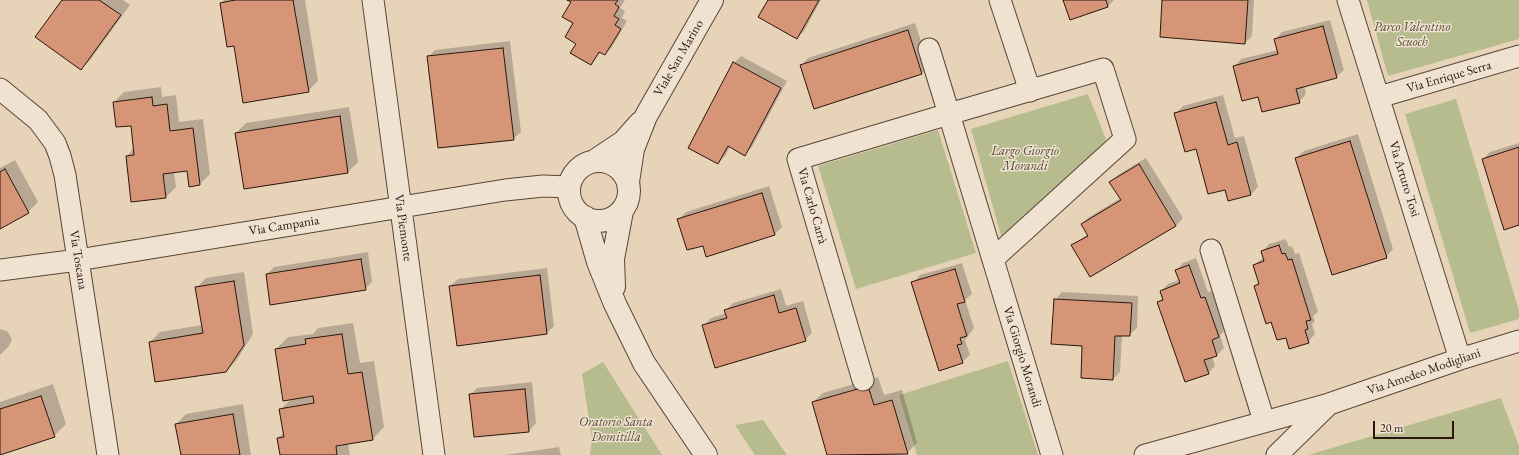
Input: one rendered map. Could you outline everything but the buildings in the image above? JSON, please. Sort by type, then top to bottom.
[{"type":"street","name":"Via Piemonte","points":[[373,0],[434,455]]},
{"type":"street","name":"Viale San Marino","points":[[628,182],[633,149],[646,116],[712,0]]},
{"type":"street","points":[[1000,0],[1030,91]]},
{"type":"street","name":"Via Arturo Tosi","points":[[1348,0],[1460,359]]},
{"type":"street","points":[[928,49],[993,259],[1125,139],[1103,69],[949,114]]},
{"type":"street","name":"Via Enrique Serra","points":[[1379,97],[1519,56]]},
{"type":"street","name":"Via Toscana","points":[[0,88],[38,120],[55,143],[65,175],[108,455]]},
{"type":"street","name":"Via Carlo Carrà","points":[[863,380],[798,159],[949,114]]},
{"type":"street","name":"Viale San Marino","points":[[596,160],[623,142],[646,116]]},
{"type":"street","points":[[615,304],[613,259],[622,211],[627,202],[629,192],[628,182],[616,165],[607,161],[596,160],[587,163],[578,169],[572,177],[569,186],[569,196],[572,205],[585,218],[598,262],[615,304],[648,369],[706,455]]},
{"type":"street","name":"Via Campania","points":[[0,270],[78,260],[518,188],[569,186]]},
{"type":"street","points":[[585,218],[605,220],[614,217],[622,211]]},
{"type":"street","points":[[1211,250],[1264,422]]},
{"type":"street","name":"Via Giorgio Morandi","points":[[993,259],[1052,455]]},
{"type":"street","name":"Via Amedeo Modigliani","points":[[1145,455],[1197,448],[1264,422],[1329,404],[1460,359],[1519,341]]},
{"type":"street","points":[[1277,455],[1329,404]]},
{"type":"green space","name":"Parco Valentino Scuoch","points":[[1367,0],[1519,0],[1519,39],[1388,76]]},
{"type":"green space","name":"Largo Giorgio Morandi","points":[[1088,94],[1107,142],[1002,239],[971,129]]},
{"type":"green space","points":[[1456,99],[1519,311],[1519,319],[1470,333],[1405,114]]},
{"type":"green space","points":[[938,130],[976,253],[856,289],[818,166]]},
{"type":"green space","points":[[1008,361],[1038,455],[917,455],[899,395]]},
{"type":"green space","name":"Oratorio Santa Domitilla","points":[[603,362],[662,455],[590,455],[592,439],[582,374]]},
{"type":"green space","points":[[1501,398],[1519,446],[1519,455],[1308,455]]},
{"type":"green space","points":[[763,420],[787,455],[755,455],[735,425]]}]
